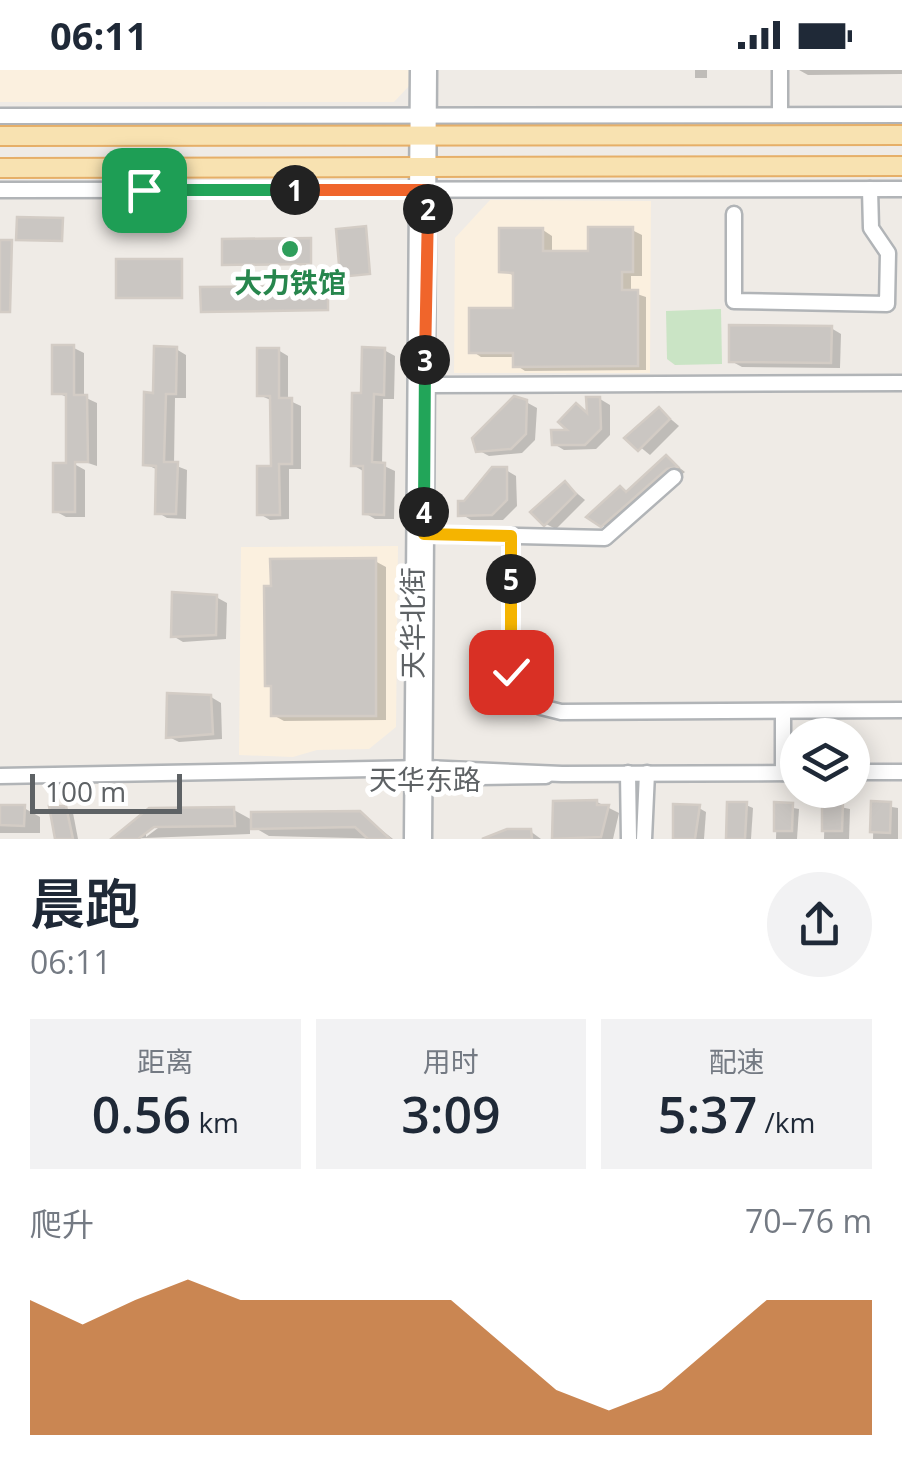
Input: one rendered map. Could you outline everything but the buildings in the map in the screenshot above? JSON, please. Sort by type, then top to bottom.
[{"type":"main road","points":[[0,136],[902,135]]},
{"type":"main road","points":[[0,168],[902,166]]},
{"type":"street","points":[[418,70],[424,116]]},
{"type":"street","points":[[424,116],[429,70]]},
{"type":"street","points":[[780,70],[780,115]]},
{"type":"street","points":[[0,116],[902,114]]},
{"type":"street","name":"天华北街","points":[[424,116],[418,773],[424,839]]},
{"type":"street","points":[[575,116],[613,137]]},
{"type":"street","points":[[875,166],[902,180]]},
{"type":"street","points":[[236,168],[287,190]]},
{"type":"street","points":[[734,214],[734,301],[887,304],[888,254],[871,228],[870,189]]},
{"type":"street","points":[[0,190],[902,189]]},
{"type":"street","name":"天华北街","points":[[412,839],[418,773],[424,534],[422,190]]},
{"type":"street","points":[[424,385],[902,383]]},
{"type":"street","points":[[424,534],[606,538],[674,477]]},
{"type":"street","points":[[511,536],[511,672],[541,707],[561,712],[902,710]]},
{"type":"street","points":[[783,711],[784,718]]},
{"type":"street","name":"天华东路","points":[[0,776],[288,772],[322,779],[527,769],[562,774],[780,773]]},
{"type":"street","points":[[870,772],[902,772]]},
{"type":"street","points":[[628,773],[629,839]]},
{"type":"street","points":[[644,839],[646,773]]},
{"type":"shaded area","points":[[0,70],[409,70],[409,86],[394,102],[0,102]]},
{"type":"shaded area","points":[[490,200],[651,201],[650,373],[454,373],[455,238]]},
{"type":"shaded area","points":[[398,546],[396,727],[369,749],[317,750],[293,757],[239,755],[241,547]]},
{"type":"green space","points":[[721,309],[722,364],[675,365],[667,359],[666,311]]},
{"type":"place","name":"大力铁馆","points":[[290,249]]},
{"type":"route","points":[[144,190],[428,190],[424,534],[511,536],[511,672]]}]
